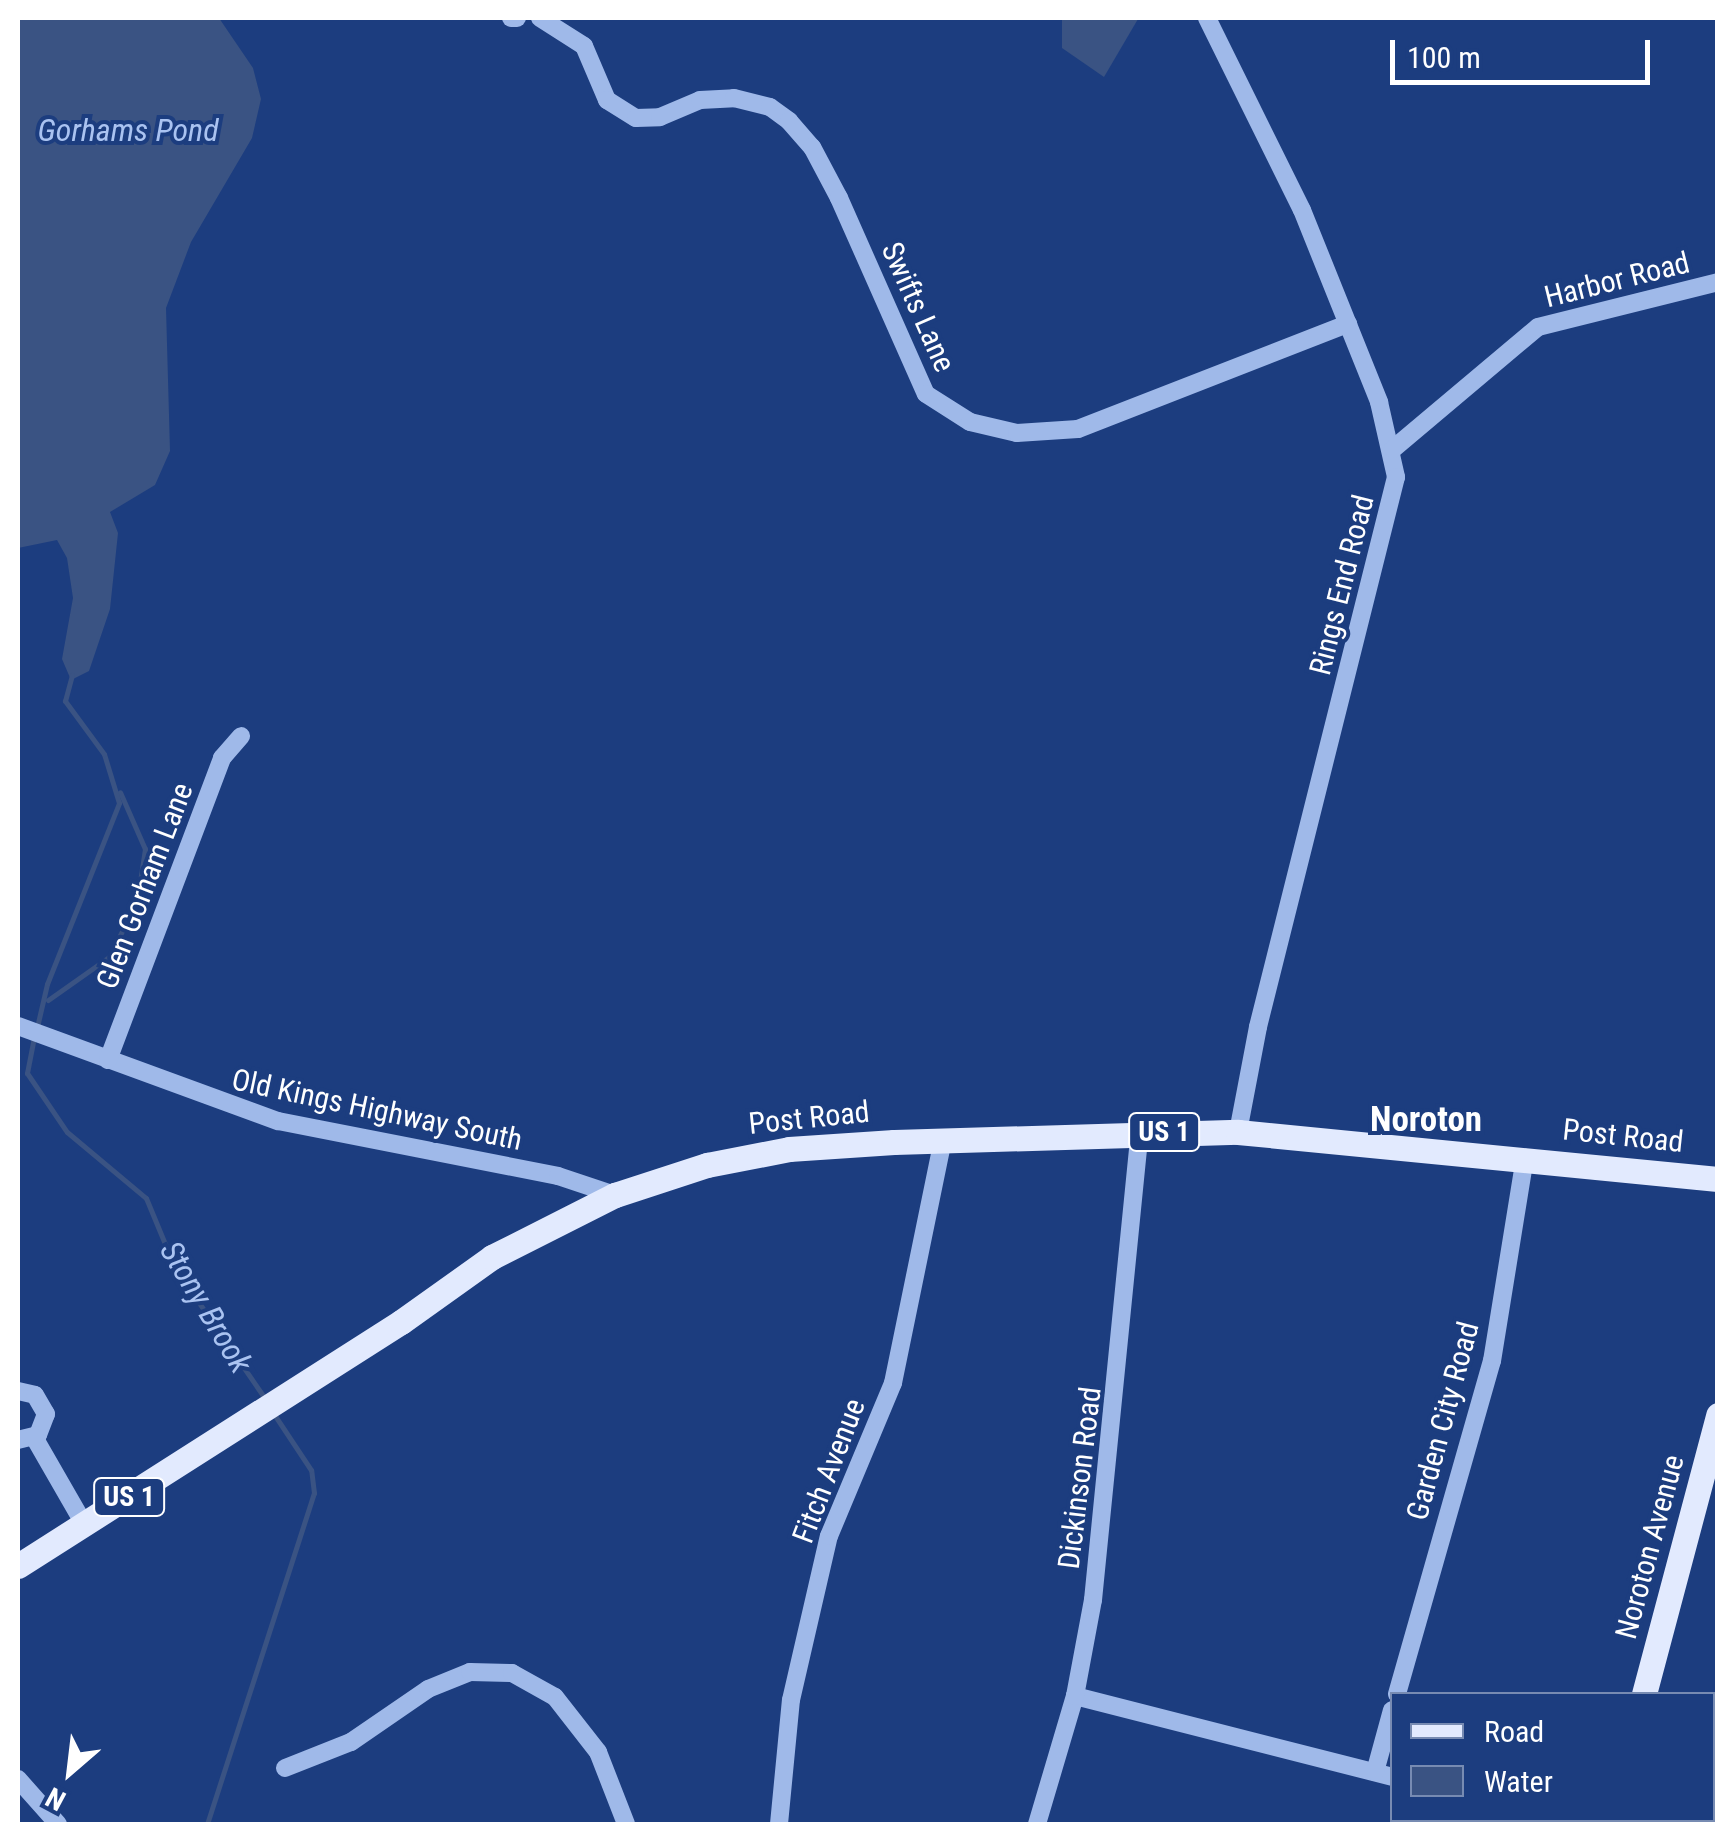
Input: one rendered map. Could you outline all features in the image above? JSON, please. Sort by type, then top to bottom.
[{"type":"main road","name":"Post Road","points":[[18,1566],[240,1425],[492,1257],[615,1195],[706,1165],[790,1148],[943,1139],[1238,1132],[1718,1178]]},
{"type":"main road","name":"Noroton Avenue","points":[[1645,1692],[1718,1414]]},
{"type":"street","name":"Swifts Lane","points":[[540,18],[584,46],[607,100],[636,118],[660,117],[700,100],[734,98],[770,107],[789,120],[839,198],[926,394],[970,422],[1016,433],[1078,429],[1348,324]]},
{"type":"street","name":"Rings End Road","points":[[1208,18],[1302,210],[1393,449],[1393,503],[1258,1027],[1238,1132]]},
{"type":"street","name":"Harbor Road","points":[[1393,449],[1538,327],[1718,282]]},
{"type":"street","name":"Glen Gorham Lane","points":[[108,1060],[222,758],[241,736]]},
{"type":"street","name":"Old Kings Highway South","points":[[23,1027],[278,1122],[558,1176],[615,1195]]},
{"type":"street","name":"Dickinson Road","points":[[1038,1824],[1075,1696],[1112,1460],[1140,1132]]},
{"type":"street","name":"Fitch Avenue","points":[[779,1824],[791,1700],[829,1536],[893,1383],[943,1139]]},
{"type":"street","name":"Garden City Road","points":[[1398,1692],[1492,1361],[1525,1158]]},
{"type":"street","points":[[18,1391],[35,1395],[46,1410],[44,1428],[26,1439],[84,1524]]},
{"type":"street","points":[[285,1768],[351,1742],[428,1689],[470,1672],[512,1673],[555,1697],[598,1752],[626,1824]]},
{"type":"street","points":[[1075,1696],[1384,1775],[1390,1726]]},
{"type":"street","points":[[18,1779],[58,1824]]},
{"type":"water","name":"Gorhams Pond","points":[[18,18],[219,18],[253,68],[261,99],[252,138],[191,242],[166,308],[170,451],[155,485],[110,512],[118,533],[110,609],[89,671],[71,680],[62,659],[73,598],[67,558],[57,540],[18,548]]},
{"type":"water","points":[[1062,18],[1138,19],[1104,77],[1062,48]]},
{"type":"waterway","name":"Stony Brook","points":[[37,1027],[47,984],[119,803],[104,754],[65,701],[72,675]]},
{"type":"waterway","points":[[48,1000],[109,957],[137,901],[145,849],[120,792]]},
{"type":"waterway","name":"Stony Brook","points":[[34,1037],[27,1073],[67,1132],[146,1198],[175,1268],[264,1397]]},
{"type":"waterway","name":"Stony Brook","points":[[207,1824],[314,1493],[311,1470],[272,1411]]},
{"type":"district","name":"Noroton","points":[[1426,1120]]}]
